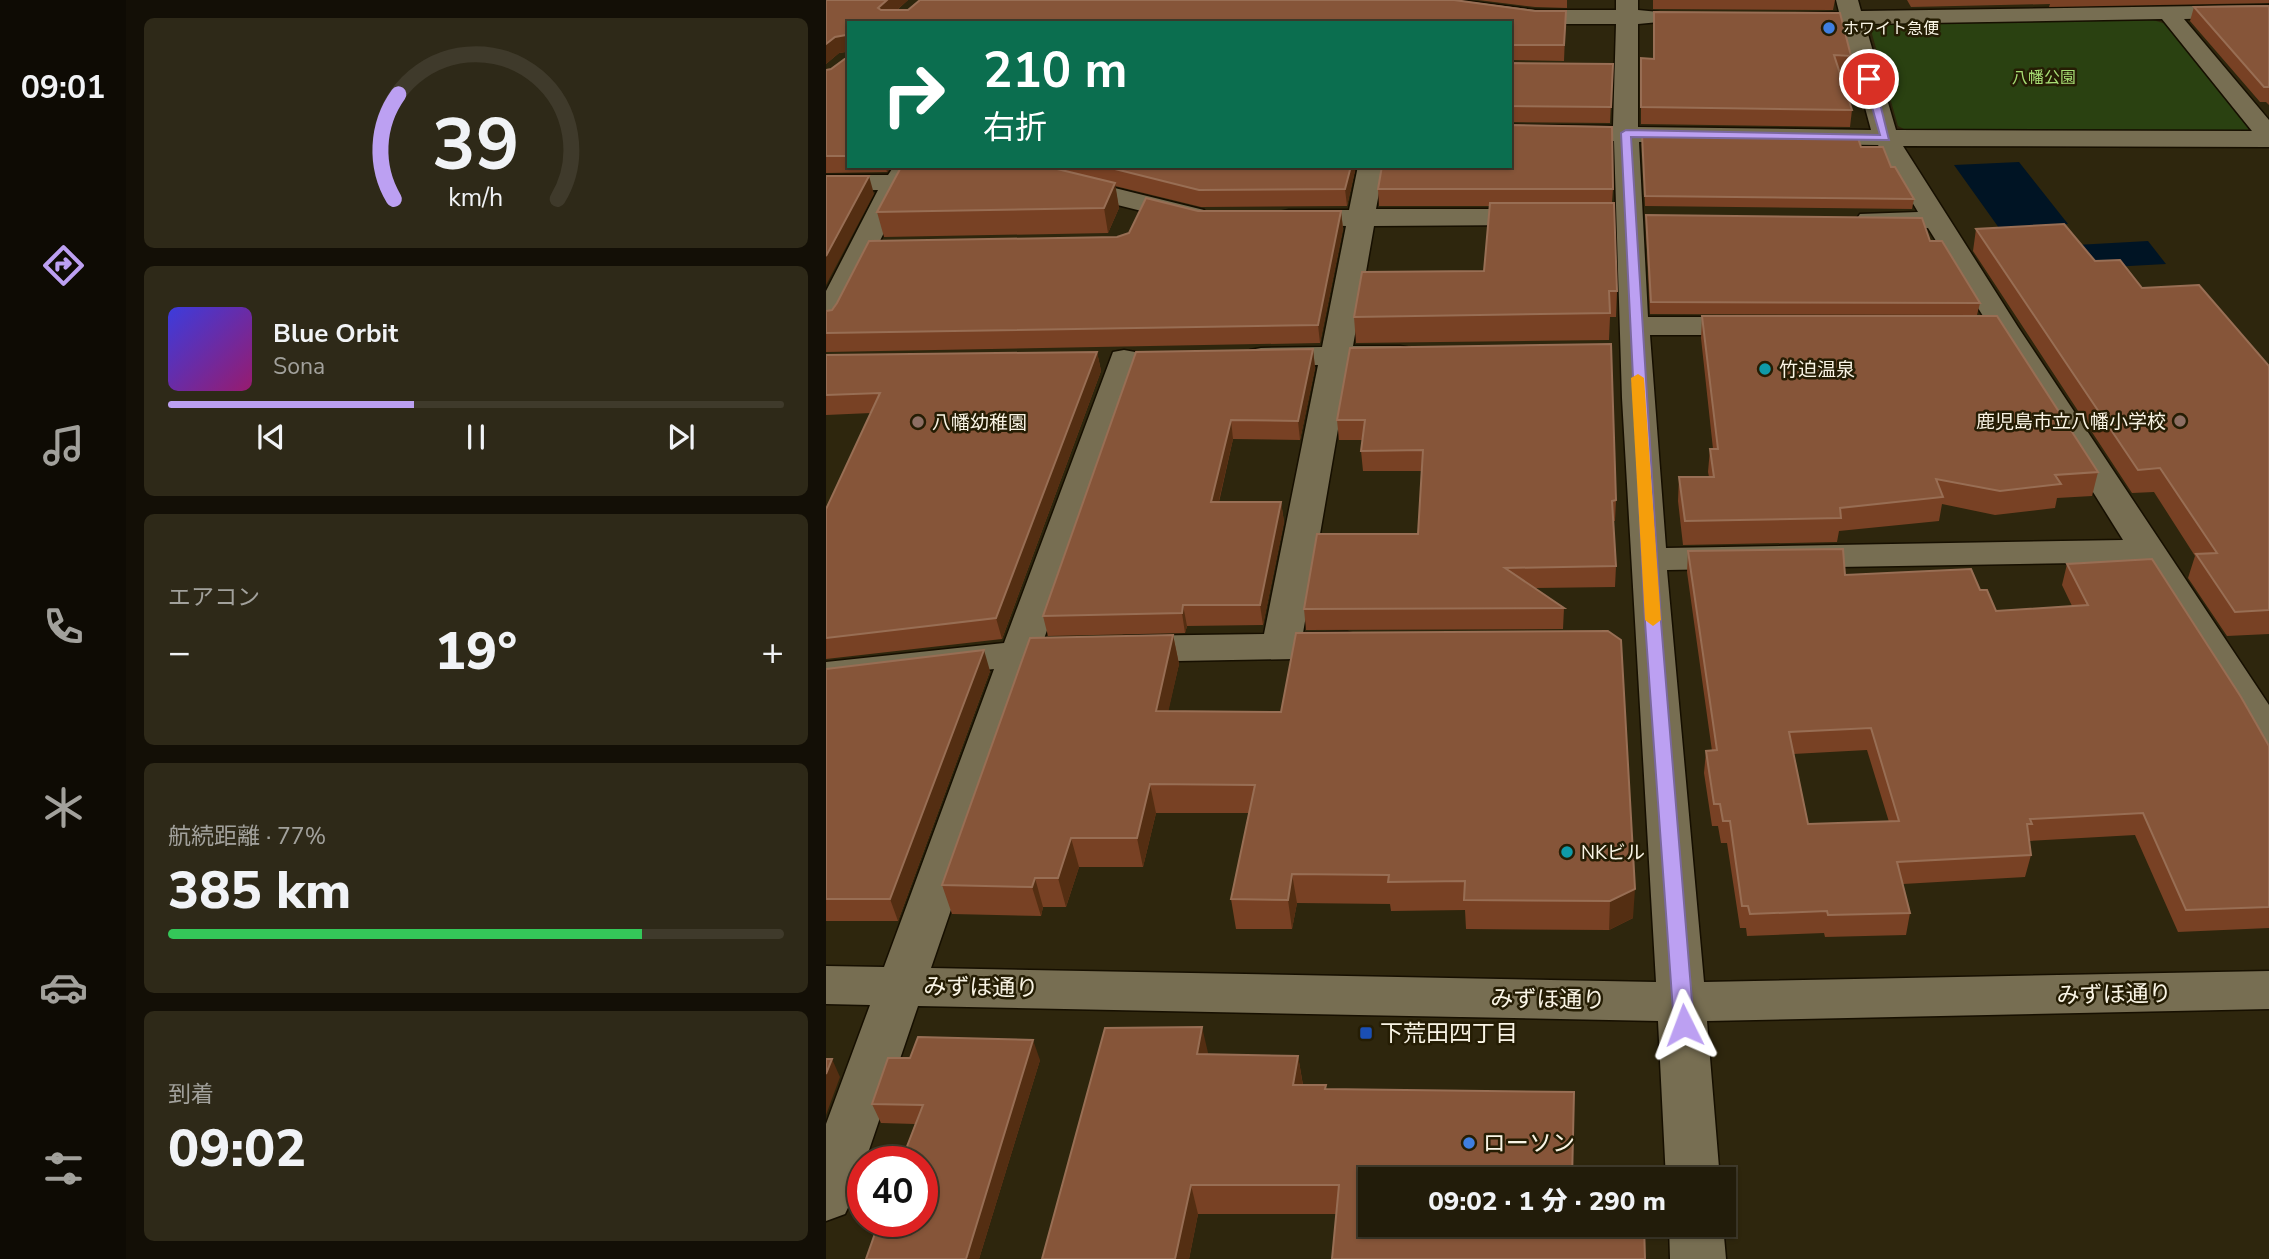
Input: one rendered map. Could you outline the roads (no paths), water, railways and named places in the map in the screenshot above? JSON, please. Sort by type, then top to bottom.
[{"type":"street","points":[[1399,21],[1403,0]]},
{"type":"street","points":[[1409,0],[1535,17],[1627,8],[1677,18]]},
{"type":"street","points":[[1627,8],[1614,71],[1626,133],[1629,217],[1627,343],[1649,559],[1683,1002],[1692,1167]]},
{"type":"street","points":[[1771,19],[1850,10],[2051,8],[2168,13],[2269,11]]},
{"type":"street","points":[[1850,10],[1886,138],[1938,220],[1990,327],[2150,551],[2269,737]]},
{"type":"street","points":[[2168,13],[2269,137]]},
{"type":"street","points":[[1512,132],[1886,138],[2269,137]]},
{"type":"street","points":[[1282,646],[1371,168]]},
{"type":"street","points":[[826,183],[902,174],[977,182]]},
{"type":"street","points":[[826,320],[875,249],[902,174]]},
{"type":"street","points":[[1057,177],[1133,213],[1214,218]]},
{"type":"street","points":[[1268,218],[1562,217]]},
{"type":"street","points":[[1844,219],[1938,220]]},
{"type":"street","points":[[1627,343],[1785,326]]},
{"type":"street","points":[[1230,358],[1432,354]]},
{"type":"street","points":[[826,1197],[1123,359]]},
{"type":"street","points":[[1649,559],[2150,551]]},
{"type":"street","points":[[1615,643],[1654,643]]},
{"type":"street","points":[[826,675],[1019,652],[1379,645]]},
{"type":"street","name":"みずほ通り","points":[[826,985],[1683,1002],[2269,990]]},
{"type":"street","points":[[1697,1237],[1698,1259]]},
{"type":"water","points":[[2019,162],[2068,224],[1999,228],[1954,165]]},
{"type":"water","points":[[2148,241],[2166,264],[2093,268],[2076,245]]},
{"type":"place","name":"ホワイト急便","points":[[1829,28]]},
{"type":"place","name":"竹迫温泉","points":[[1765,369]]},
{"type":"place","name":"鹿児島市立八幡小学校","points":[[2180,421]]},
{"type":"place","name":"八幡幼稚園","points":[[918,422]]},
{"type":"place","name":"NKビル","points":[[1567,852]]},
{"type":"place","name":"下荒田四丁目","points":[[1366,1033]]},
{"type":"place","name":"ローソン","points":[[1469,1143]]},
{"type":"park label","name":"八幡公園","points":[[2044,77]]}]
